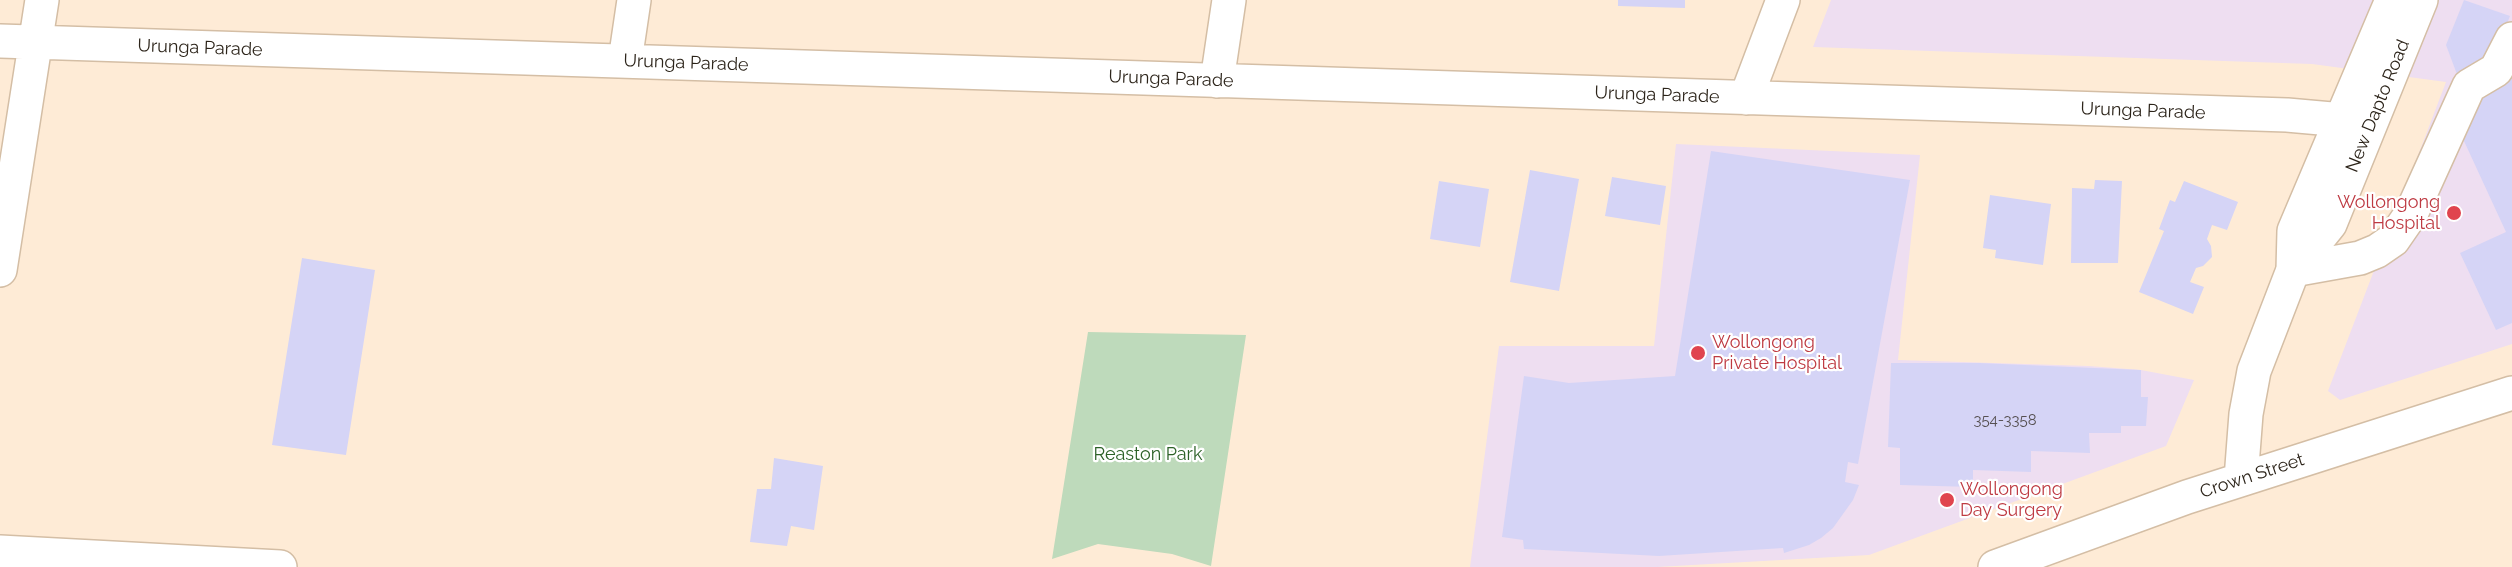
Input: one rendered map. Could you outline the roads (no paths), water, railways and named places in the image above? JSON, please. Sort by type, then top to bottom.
[{"type":"street","points":[[0,270],[42,0]]},
{"type":"street","points":[[625,61],[634,0]]},
{"type":"street","points":[[1217,81],[1229,0]]},
{"type":"street","points":[[1746,98],[1784,0]]},
{"type":"street","name":"New Dapto Road","points":[[2293,270],[2294,231],[2392,0]]},
{"type":"street","name":"New Dapto Road","points":[[2241,479],[2246,414],[2254,371],[2293,270],[2330,224],[2421,0]]},
{"type":"street","points":[[2293,270],[2360,258],[2377,251],[2393,240],[2411,214],[2469,86],[2496,70],[2512,39]]},
{"type":"street","name":"Urunga Parade","points":[[0,41],[2287,115],[2343,120]]},
{"type":"street","name":"Crown Street","points":[[1995,567],[2241,479],[2512,393]]},
{"type":"street","points":[[0,552],[223,566],[280,567]]},
{"type":"place","name":"Wollongong Hospital","points":[[2454,213]]},
{"type":"place","name":"Wollongong Private Hospital","points":[[1698,353]]},
{"type":"place","name":"Wollongong Day Surgery","points":[[1947,500]]},
{"type":"park label","name":"Reaston Park","points":[[1148,455]]}]
